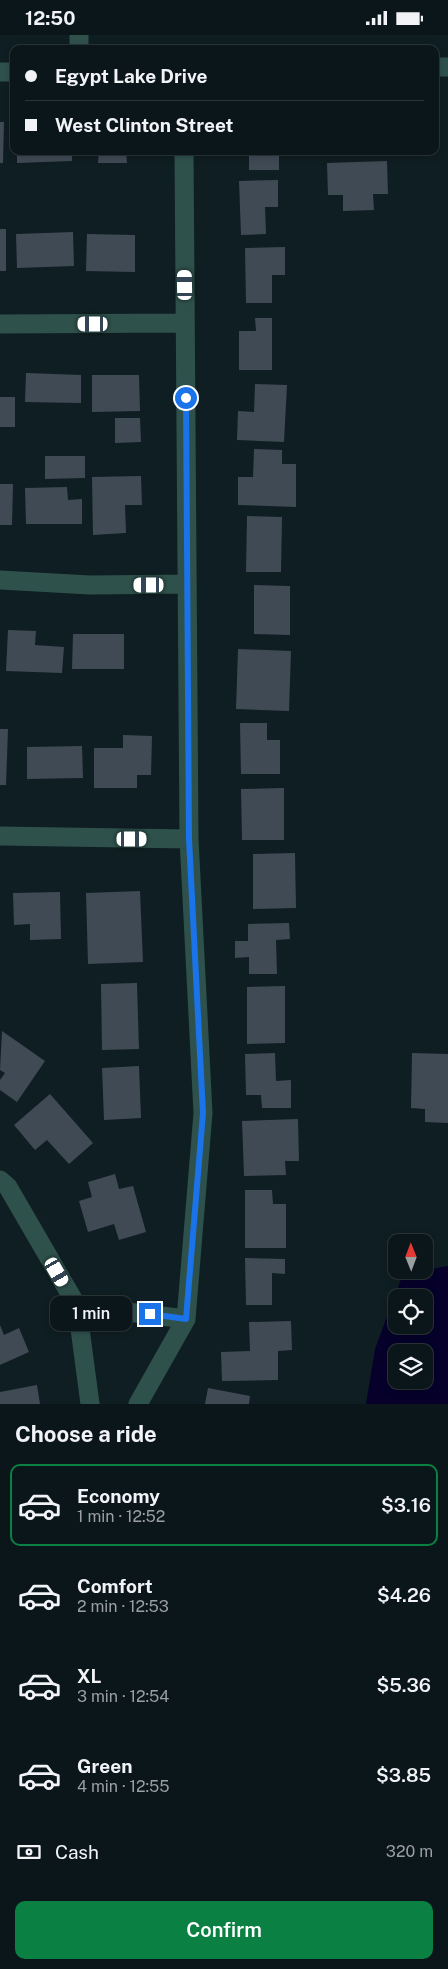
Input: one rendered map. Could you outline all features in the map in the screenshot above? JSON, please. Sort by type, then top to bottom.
[{"type":"street","points":[[138,1404],[186,1319],[203,1113],[189,839],[184,155]]},
{"type":"street","points":[[0,324],[186,323]]},
{"type":"street","points":[[0,580],[90,585],[187,584]]},
{"type":"street","points":[[0,836],[189,839]]},
{"type":"street","points":[[0,1180],[8,1187],[76,1305],[90,1404]]},
{"type":"street","points":[[76,1305],[186,1319]]},
{"type":"shaded area","points":[[448,1266],[448,1404],[366,1404],[375,1349],[388,1314],[388,1334],[433,1334],[433,1289],[397,1289],[401,1279],[433,1279],[433,1269]]},
{"type":"building","points":[[0,122],[4,122],[3,163],[0,163]]},
{"type":"building","points":[[17,155],[72,155],[72,161],[17,163]]},
{"type":"building","points":[[99,155],[126,155],[127,163],[98,163]]},
{"type":"building","points":[[249,155],[294,155],[279,156],[279,170],[249,170]]},
{"type":"building","points":[[387,161],[388,194],[373,194],[374,210],[343,211],[343,195],[328,195],[327,163]]},
{"type":"building","points":[[278,180],[278,207],[265,207],[266,234],[241,235],[239,181]]},
{"type":"building","points":[[0,229],[6,229],[6,271],[0,271]]},
{"type":"building","points":[[73,232],[74,266],[17,268],[16,234]]},
{"type":"building","points":[[87,234],[135,235],[135,272],[86,271]]},
{"type":"building","points":[[285,247],[285,275],[272,275],[272,303],[246,303],[245,248]]},
{"type":"building","points":[[255,318],[272,318],[272,370],[239,370],[239,331],[256,331]]},
{"type":"building","points":[[26,373],[81,375],[81,403],[25,402]]},
{"type":"building","points":[[92,375],[139,375],[140,411],[92,412]]},
{"type":"building","points":[[255,384],[287,385],[284,442],[237,440],[238,411],[254,412]]},
{"type":"building","points":[[0,397],[15,397],[15,427],[0,427]]},
{"type":"building","points":[[115,418],[140,418],[141,442],[115,443]]},
{"type":"building","points":[[254,449],[282,450],[282,464],[296,464],[296,507],[238,505],[238,477],[253,477]]},
{"type":"building","points":[[45,456],[85,456],[85,478],[45,479]]},
{"type":"building","points":[[141,476],[142,505],[125,505],[126,533],[93,535],[92,477]]},
{"type":"building","points":[[0,484],[13,484],[12,525],[0,525]]},
{"type":"building","points":[[67,487],[68,500],[82,499],[82,524],[26,524],[25,488]]},
{"type":"building","points":[[247,516],[282,517],[281,572],[246,572]]},
{"type":"building","points":[[254,585],[290,586],[290,635],[254,634]]},
{"type":"building","points":[[8,630],[36,631],[35,645],[64,647],[62,673],[6,671]]},
{"type":"building","points":[[73,634],[124,634],[124,669],[72,669]]},
{"type":"building","points":[[238,649],[291,651],[289,711],[236,709]]},
{"type":"building","points":[[240,723],[267,723],[267,740],[280,740],[280,774],[241,774]]},
{"type":"building","points":[[0,729],[8,729],[6,785],[0,785]]},
{"type":"building","points":[[123,735],[152,736],[151,775],[137,775],[137,788],[94,788],[94,748],[123,748]]},
{"type":"building","points":[[82,746],[83,778],[27,779],[27,747]]},
{"type":"building","points":[[284,788],[284,840],[242,840],[241,789]]},
{"type":"building","points":[[295,853],[296,908],[253,909],[253,854]]},
{"type":"building","points":[[140,891],[143,962],[88,964],[86,893]]},
{"type":"building","points":[[60,892],[61,939],[30,940],[30,924],[14,925],[13,893]]},
{"type":"building","points":[[289,923],[290,939],[276,940],[277,974],[249,974],[249,957],[235,958],[235,941],[248,941],[248,924]]},
{"type":"building","points":[[137,983],[139,1049],[102,1050],[101,984]]},
{"type":"building","points":[[285,986],[285,1043],[247,1044],[247,987]]},
{"type":"building","points":[[2,1031],[45,1061],[17,1102],[0,1090],[0,1080],[5,1073],[0,1070]]},
{"type":"building","points":[[275,1053],[276,1081],[291,1080],[291,1108],[262,1108],[261,1095],[246,1095],[245,1054]]},
{"type":"building","points":[[412,1053],[448,1054],[448,1123],[425,1122],[425,1109],[411,1108]]},
{"type":"building","points":[[139,1066],[141,1118],[104,1120],[102,1068]]},
{"type":"building","points":[[50,1094],[93,1143],[69,1164],[47,1140],[35,1150],[14,1125]]},
{"type":"building","points":[[298,1119],[299,1161],[285,1161],[286,1175],[244,1176],[242,1121]]},
{"type":"building","points":[[115,1174],[119,1189],[133,1186],[146,1232],[119,1240],[114,1224],[88,1232],[79,1201],[92,1197],[88,1182]]},
{"type":"building","points":[[245,1190],[272,1190],[273,1204],[286,1204],[286,1248],[245,1248]]},
{"type":"building","points":[[245,1258],[285,1259],[285,1274],[272,1273],[272,1305],[246,1305]]},
{"type":"building","points":[[291,1321],[292,1350],[278,1351],[278,1380],[222,1381],[221,1352],[250,1351],[249,1322]]},
{"type":"building","points":[[0,1325],[4,1335],[19,1328],[29,1352],[0,1365]]},
{"type":"building","points":[[37,1385],[40,1404],[0,1404],[0,1392]]},
{"type":"building","points":[[208,1388],[250,1396],[249,1404],[205,1404]]},
{"type":"route","points":[[150,1314],[186,1319],[203,1113],[189,839],[186,398]]}]
